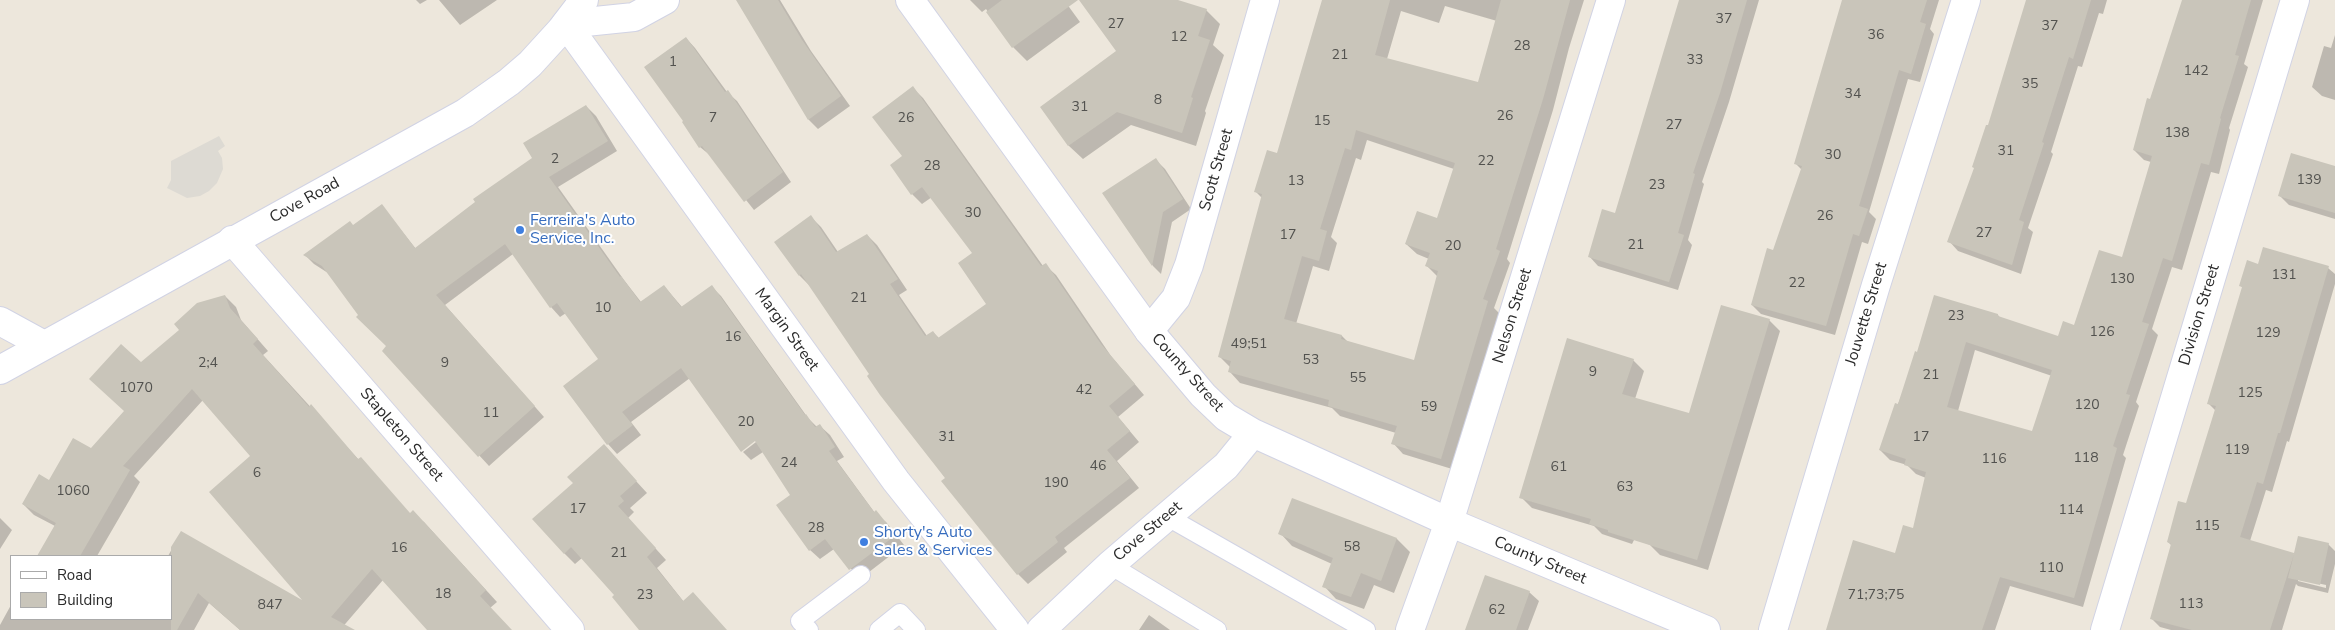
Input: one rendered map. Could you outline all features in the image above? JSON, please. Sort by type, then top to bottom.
[{"type":"street","name":"Cove Road","points":[[0,370],[232,240],[465,113],[509,82],[547,46],[584,0]]},
{"type":"street","points":[[566,24],[634,17],[665,0]]},
{"type":"street","name":"County Street","points":[[910,0],[1149,331],[1214,407],[1226,417],[1254,433],[1448,522],[1706,630]]},
{"type":"street","name":"Scott Street","points":[[1149,331],[1176,298],[1187,273],[1265,0]]},
{"type":"street","name":"Nelson Street","points":[[1410,630],[1448,522],[1611,0]]},
{"type":"street","name":"Jouvette Street","points":[[1773,630],[1876,285],[1966,0]]},
{"type":"street","name":"Division Street","points":[[2105,630],[2295,0]]},
{"type":"street","name":"Margin Street","points":[[566,24],[896,481],[1015,630]]},
{"type":"street","name":"Stapleton Street","points":[[232,240],[570,630]]},
{"type":"street","points":[[0,321],[44,345]]},
{"type":"street","name":"Cove Street","points":[[1041,630],[1110,565],[1226,466],[1254,433]]},
{"type":"lane","points":[[1166,516],[1366,630]]},
{"type":"lane","points":[[1110,565],[1217,630]]},
{"type":"lane","points":[[809,630],[800,621],[861,575]]},
{"type":"lane","points":[[879,630],[900,613],[916,630]]},
{"type":"shaded area","points":[[219,136],[225,146],[218,151],[222,158],[223,169],[217,183],[209,191],[200,196],[187,198],[167,188],[171,180],[171,161]]},
{"type":"building","points":[[736,0],[778,0],[802,40],[841,96],[808,120]]},
{"type":"building","points":[[1002,0],[1078,0],[1012,48],[986,12]]},
{"type":"building","points":[[1079,0],[1178,0],[1207,9],[1198,36],[1210,40],[1191,97],[1193,98],[1182,133],[1117,112],[1068,146],[1040,107],[1116,51]]},
{"type":"building","points":[[1322,0],[1390,0],[1375,55],[1478,82],[1501,0],[1570,0],[1543,99],[1496,249],[1500,251],[1483,299],[1488,301],[1441,459],[1391,444],[1397,426],[1328,406],[1329,400],[1228,372],[1231,361],[1218,357],[1262,194],[1254,192],[1267,150],[1277,153]],"holes":[[[1356,130],[1455,163],[1437,218],[1417,211],[1405,244],[1430,253],[1425,266],[1438,271],[1414,360],[1341,339],[1342,335],[1284,319],[1302,256],[1319,261],[1327,231],[1320,229],[1345,148],[1351,150]]]},
{"type":"building","points":[[1679,0],[1747,0],[1720,93],[1693,173],[1695,174],[1678,233],[1684,235],[1669,282],[1588,257],[1602,209],[1615,213]]},
{"type":"building","points":[[1842,0],[1927,0],[1920,22],[1926,24],[1911,74],[1899,70],[1859,206],[1868,209],[1859,236],[1853,234],[1826,326],[1751,305],[1767,248],[1773,250],[1802,166],[1794,164]]},
{"type":"building","points":[[2026,0],[2091,0],[2073,59],[2069,57],[2042,142],[2044,143],[2019,220],[2024,222],[2012,265],[1947,242],[1974,168],[1972,167],[1986,125],[1988,125]]},
{"type":"building","points":[[2182,0],[2251,0],[2235,55],[2239,56],[2220,118],[2209,165],[2201,163],[2172,261],[2163,258],[2142,322],[2149,324],[2126,394],[2130,395],[2113,446],[2117,448],[2074,598],[2000,577],[1982,630],[1826,630],[1853,540],[1895,553],[1903,525],[1913,528],[1926,472],[1904,465],[1906,459],[1879,450],[1895,403],[1898,404],[1915,351],[1917,352],[1934,295],[1998,314],[1998,316],[2058,336],[2063,321],[2074,325],[2099,250],[2122,257],[2152,156],[2133,150],[2147,98],[2150,99]],"holes":[[[1966,342],[2052,370],[2032,431],[1947,407]]]},
{"type":"building","points":[[686,37],[725,92],[728,90],[783,172],[744,202],[702,146],[699,148],[683,121],[644,67]]},
{"type":"building","points":[[913,86],[1041,266],[1046,263],[1101,344],[1135,384],[1109,406],[1130,431],[1107,450],[1130,478],[1055,537],[1058,542],[1017,575],[941,481],[945,478],[880,395],[867,376],[869,374],[801,274],[799,276],[774,242],[811,215],[836,252],[867,234],[898,279],[890,284],[925,336],[933,331],[938,338],[986,304],[958,263],[972,253],[922,187],[911,195],[890,165],[902,156],[872,117]]},
{"type":"building","points":[[586,105],[608,141],[549,177],[640,302],[664,285],[681,307],[712,285],[805,415],[815,427],[820,424],[835,447],[829,451],[874,512],[876,510],[896,535],[849,570],[825,539],[809,551],[776,505],[790,495],[755,441],[741,452],[681,368],[622,412],[633,425],[607,445],[563,386],[598,359],[557,303],[550,308],[505,244],[436,295],[535,406],[478,457],[382,351],[386,346],[356,317],[358,315],[322,266],[303,255],[350,221],[353,225],[382,204],[415,248],[475,202],[473,199],[532,158],[523,143]]},
{"type":"building","points":[[2291,153],[2335,166],[2335,213],[2278,196]]},
{"type":"building","points":[[1156,158],[1183,199],[1163,212],[1152,266],[1102,193]]},
{"type":"building","points":[[2263,247],[2329,266],[2280,433],[2278,433],[2263,484],[2257,482],[2240,537],[2294,553],[2298,536],[2329,543],[2320,585],[2288,578],[2294,554],[2270,630],[2192,630],[2150,619],[2171,544],[2167,542],[2178,501],[2186,503],[2216,406],[2207,404],[2242,287],[2239,286],[2247,260],[2258,264]]},
{"type":"building","points":[[225,295],[230,308],[258,339],[253,344],[309,407],[311,404],[358,459],[361,457],[410,513],[413,510],[486,590],[480,596],[512,630],[427,630],[372,569],[331,617],[355,630],[240,630],[198,593],[177,630],[171,630],[171,547],[181,531],[302,600],[209,492],[250,456],[192,389],[123,466],[130,470],[81,555],[38,555],[56,523],[22,504],[39,474],[49,480],[73,438],[91,448],[124,411],[89,379],[121,344],[141,362],[179,330],[174,324],[197,303]]},
{"type":"building","points":[[1721,305],[1770,319],[1697,560],[1608,532],[1608,530],[1589,524],[1591,519],[1519,498],[1567,338],[1634,359],[1622,394],[1689,413]]},
{"type":"building","points":[[604,444],[637,481],[620,496],[624,501],[618,506],[656,548],[647,557],[683,601],[693,592],[727,630],[639,630],[612,597],[614,595],[571,547],[564,554],[532,519],[573,483],[567,477]]},
{"type":"building","points":[[1292,498],[1397,538],[1381,581],[1361,573],[1351,597],[1322,587],[1333,558],[1278,534]]},
{"type":"building","points":[[1485,575],[1530,591],[1516,630],[1465,630]]},
{"type":"place","name":"Ferreira's Auto Service, Inc.","points":[[520,230]]},
{"type":"place","name":"Shorty's Auto Sales & Services","points":[[864,542]]}]
